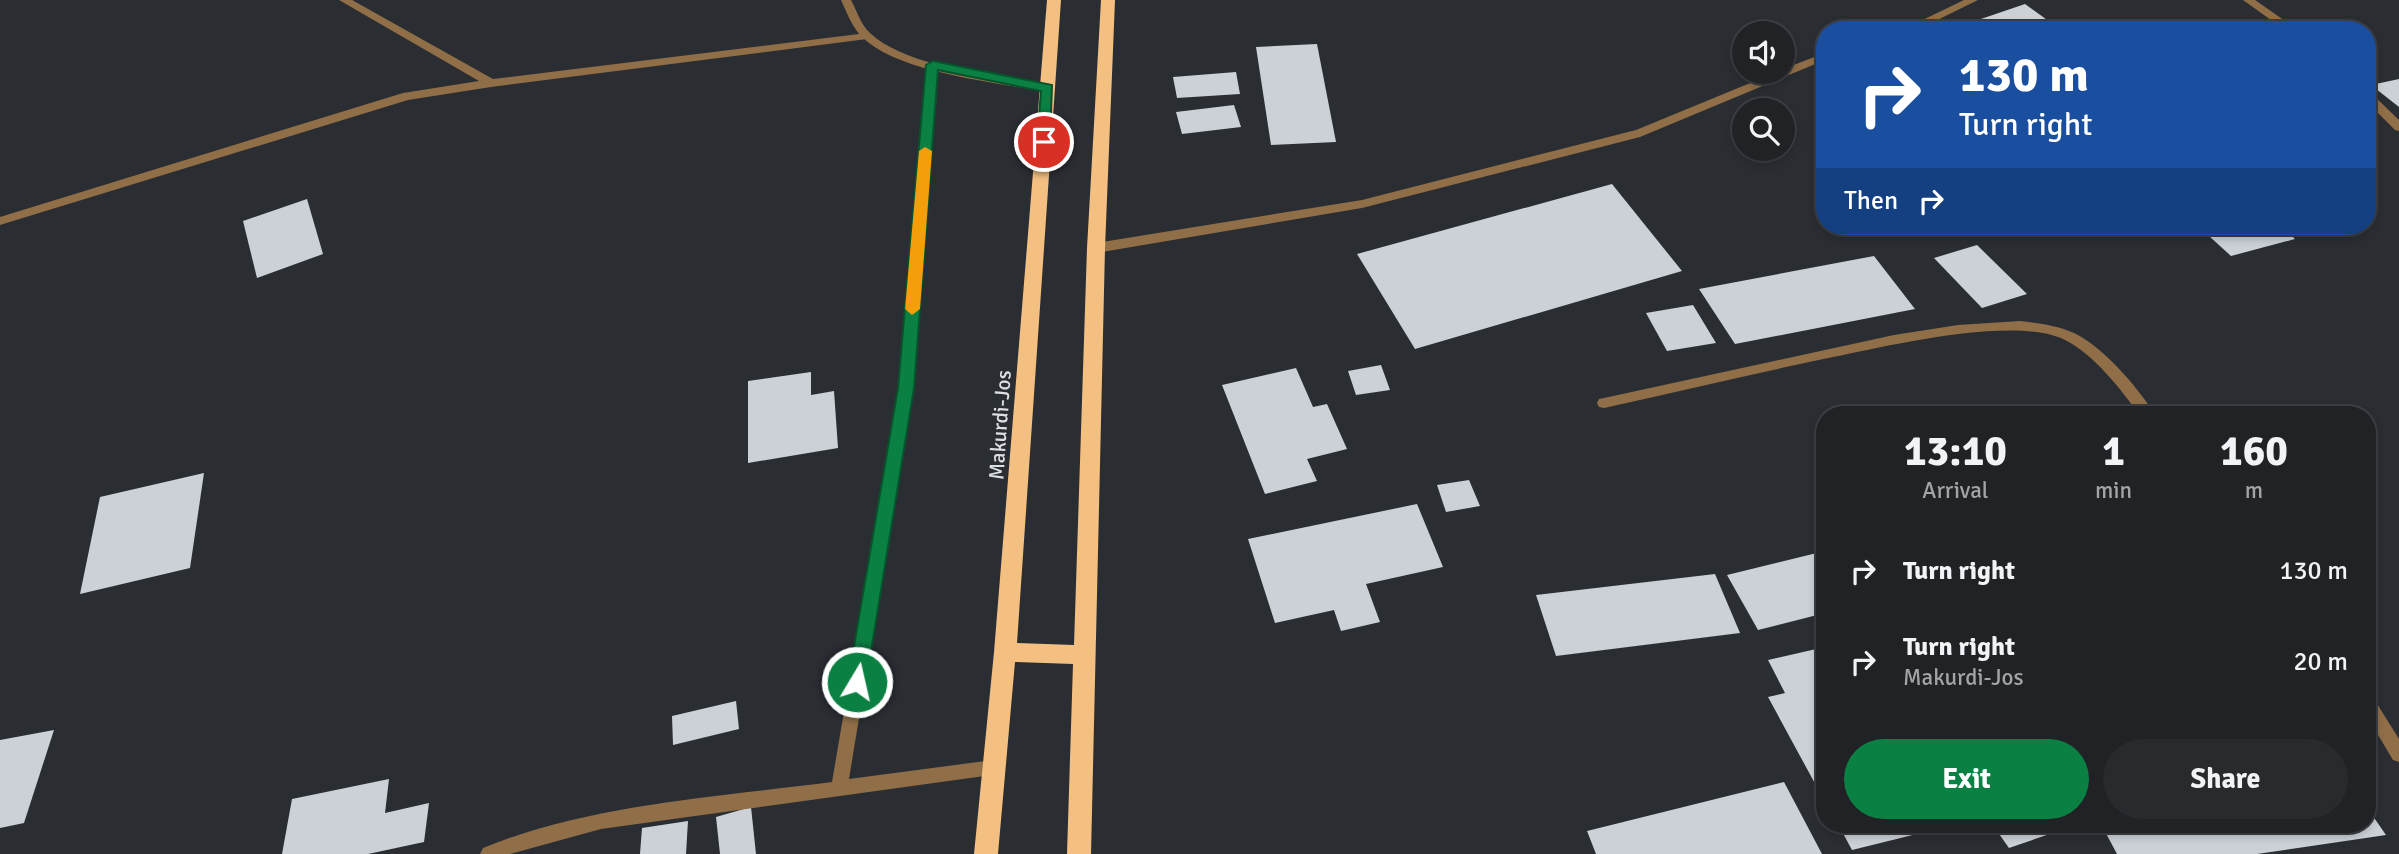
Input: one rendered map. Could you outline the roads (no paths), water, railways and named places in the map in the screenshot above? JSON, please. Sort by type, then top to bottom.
[{"type":"highway","name":"Makurdi-Jos","points":[[986,854],[1006,652],[1054,0]]},
{"type":"highway","points":[[1079,854],[1096,247],[1108,0]]},
{"type":"highway","points":[[1006,652],[1084,655]]},
{"type":"street","points":[[344,0],[491,83]]},
{"type":"street","points":[[846,0],[867,36],[895,53],[933,65],[1048,88]]},
{"type":"street","points":[[1927,21],[1973,0]]},
{"type":"street","points":[[2248,0],[2280,21]]},
{"type":"street","points":[[0,221],[407,96],[867,36]]},
{"type":"street","points":[[1096,247],[1362,204],[1640,133],[1816,60]]},
{"type":"street","points":[[839,789],[906,388],[933,65]]},
{"type":"street","points":[[2376,105],[2399,127]]},
{"type":"street","points":[[1604,403],[1795,360],[1941,331],[2036,327],[2069,337],[2097,359],[2140,406]]},
{"type":"street","points":[[2376,717],[2399,754]]},
{"type":"street","points":[[489,854],[519,842],[601,821],[993,768]]}]
